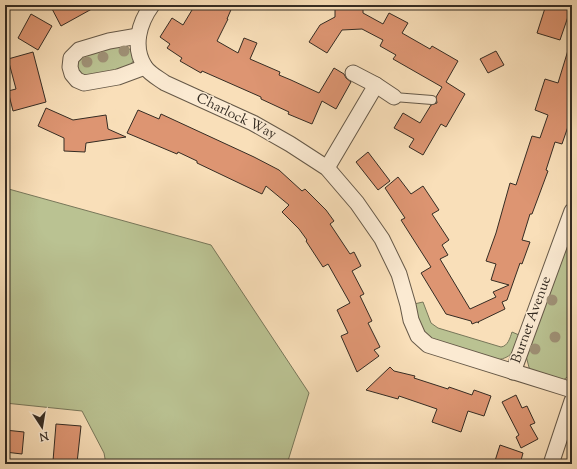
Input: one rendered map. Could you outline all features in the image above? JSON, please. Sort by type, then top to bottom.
[{"type":"street","points":[[138,36],[109,41],[79,50],[71,58],[72,74],[77,80],[84,83],[118,77],[145,67],[140,55],[138,36],[140,25],[144,16],[152,5]]},
{"type":"street","name":"Charlock Way","points":[[145,67],[153,75],[165,83],[253,123],[290,144],[327,168],[357,203],[382,239],[399,274],[411,320],[418,336],[428,345],[513,372]]},
{"type":"street","points":[[353,73],[376,85],[394,97]]},
{"type":"street","points":[[327,168],[376,85]]},
{"type":"street","name":"Burnet Avenue","points":[[572,211],[513,372],[572,390]]},
{"type":"street","points":[[551,464],[572,401]]},
{"type":"lane","points":[[394,97],[432,100]]},
{"type":"green space","points":[[119,43],[128,47],[132,54],[134,60],[128,68],[90,78],[80,75],[75,60],[77,58]]},
{"type":"green space","points":[[5,188],[211,245],[309,393],[287,464],[106,464],[104,453],[82,411],[5,403]]},
{"type":"green space","points":[[572,220],[572,374],[563,380],[530,371],[526,356]]},
{"type":"green space","points":[[423,302],[431,323],[438,328],[501,347],[507,343],[512,332],[519,335],[514,349],[507,357],[497,360],[433,339],[428,336],[422,328],[414,304]]},
{"type":"building","points":[[50,5],[99,5],[61,26]]},
{"type":"building","points":[[195,5],[233,5],[217,41],[238,53],[244,38],[257,43],[250,59],[280,72],[279,75],[319,93],[334,68],[344,74],[351,82],[336,109],[322,101],[312,124],[288,114],[289,112],[261,99],[261,97],[202,71],[201,73],[180,61],[182,58],[167,48],[170,44],[160,37],[172,18],[183,25]]},
{"type":"building","points":[[347,5],[363,5],[363,13],[383,24],[389,13],[408,23],[402,33],[430,49],[432,46],[458,61],[446,82],[465,94],[446,127],[441,124],[423,155],[409,147],[414,139],[394,128],[403,113],[420,123],[431,105],[437,103],[436,97],[442,87],[393,59],[396,55],[380,46],[383,40],[362,29],[342,30],[327,53],[309,42],[320,25],[335,17],[335,9],[347,8]]},
{"type":"building","points":[[546,5],[572,5],[560,40],[537,33]]},
{"type":"building","points":[[31,14],[52,26],[38,50],[18,38]]},
{"type":"building","points":[[569,47],[572,47],[572,115],[562,144],[555,142],[546,170],[548,171],[532,214],[530,214],[522,240],[530,242],[522,264],[520,263],[507,300],[502,302],[505,309],[478,322],[479,323],[477,322],[472,324],[471,321],[446,314],[421,273],[431,267],[401,220],[405,218],[385,188],[398,177],[411,194],[423,186],[439,210],[432,214],[449,240],[442,245],[448,255],[440,259],[470,309],[496,297],[493,292],[509,285],[491,280],[496,264],[486,261],[496,233],[510,183],[516,185],[532,136],[540,138],[548,115],[535,110],[545,79],[558,83]]},
{"type":"building","points":[[496,51],[504,65],[488,73],[480,59]]},
{"type":"building","points":[[33,52],[46,102],[13,111],[8,91],[16,89],[8,59]]},
{"type":"building","points":[[46,108],[73,120],[106,115],[108,129],[126,137],[86,143],[85,152],[64,151],[64,138],[38,126]]},
{"type":"building","points":[[138,110],[159,119],[161,114],[279,170],[302,191],[305,189],[326,210],[334,221],[330,224],[350,254],[354,252],[361,266],[352,271],[364,294],[360,296],[372,321],[368,323],[380,347],[374,350],[379,356],[357,372],[341,336],[348,333],[337,310],[350,303],[328,264],[323,267],[299,229],[282,212],[289,205],[266,186],[262,194],[197,163],[197,161],[178,152],[177,154],[127,133]]},
{"type":"building","points":[[368,152],[390,181],[378,190],[356,162]]},
{"type":"building","points":[[390,367],[394,371],[415,376],[414,378],[448,389],[449,387],[472,395],[474,390],[491,396],[484,416],[468,411],[461,432],[432,422],[437,409],[399,396],[398,399],[366,390]]},
{"type":"building","points":[[516,395],[522,408],[527,406],[535,423],[530,425],[538,439],[521,448],[516,437],[519,435],[502,402]]},
{"type":"building","points":[[56,424],[81,426],[77,463],[53,461]]},
{"type":"building","points":[[5,430],[24,432],[22,454],[5,452]]},
{"type":"building","points":[[500,445],[523,453],[520,464],[494,464]]}]
